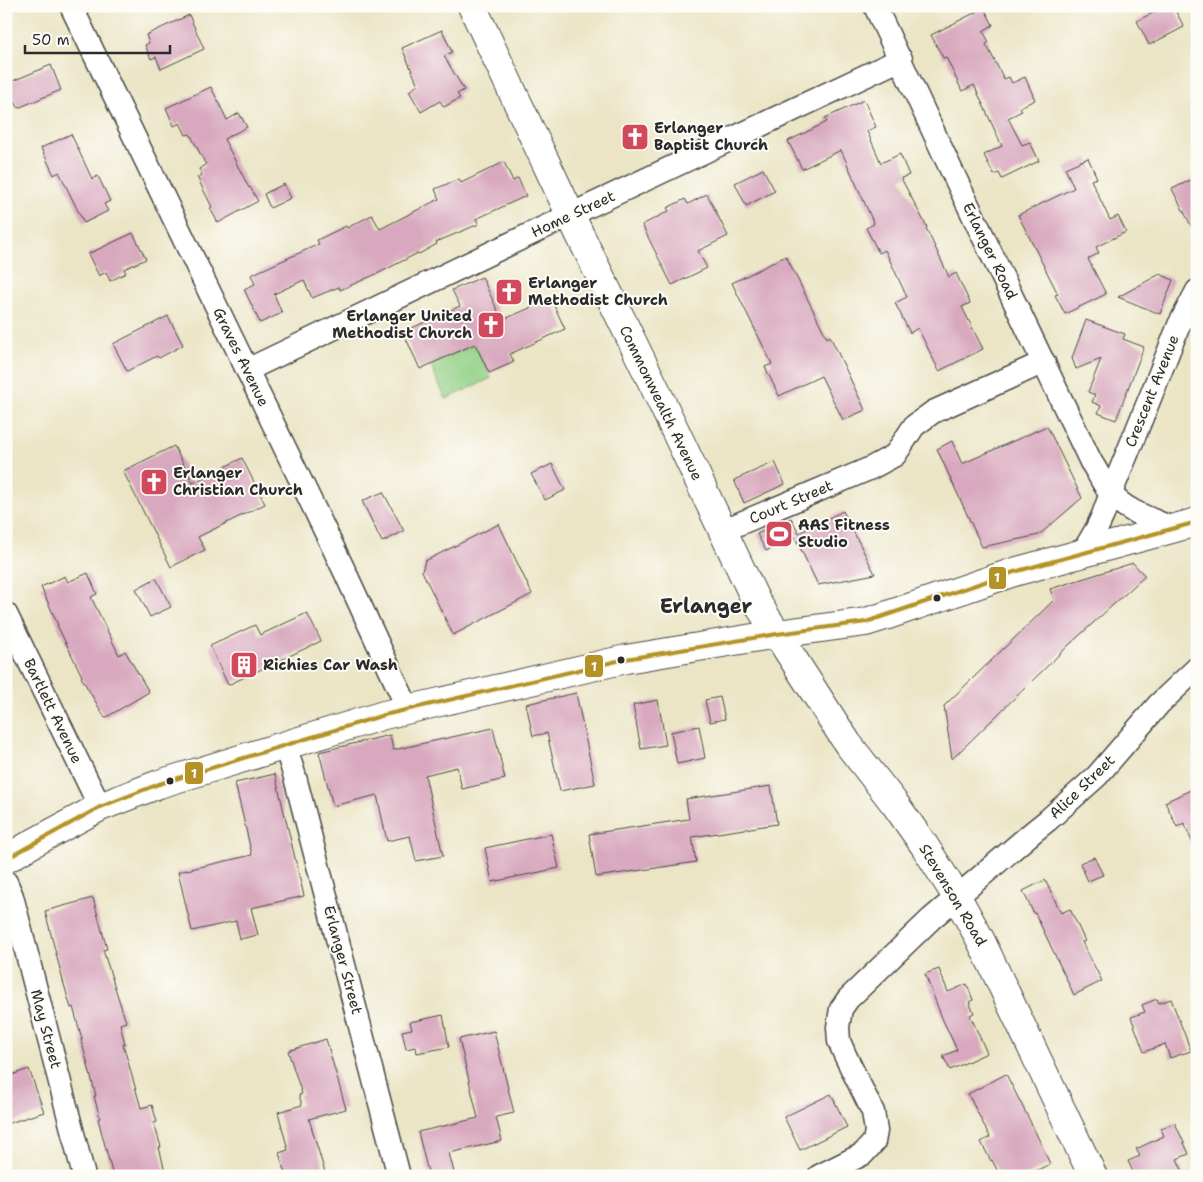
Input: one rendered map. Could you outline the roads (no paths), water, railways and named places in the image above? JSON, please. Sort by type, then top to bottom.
[{"type":"main road","name":"Commonwealth Avenue","points":[[472,6],[722,531],[756,601],[777,634]]},
{"type":"main road","points":[[6,860],[35,842],[100,808],[159,784],[384,715],[626,659],[777,634],[866,622],[1014,572],[1184,525]]},
{"type":"main road","name":"Stevenson Road","points":[[777,634],[848,744],[895,804],[957,897],[980,939],[1093,1176]]},
{"type":"street","name":"Graves Avenue","points":[[71,6],[344,570],[408,710]]},
{"type":"street","name":"Erlanger Road","points":[[875,6],[1091,462],[1111,493],[1123,504],[1139,514],[1184,525]]},
{"type":"street","name":"Home Street","points":[[247,370],[900,59]]},
{"type":"street","name":"Crescent Avenue","points":[[1111,493],[1179,325],[1197,291]]},
{"type":"street","name":"Court Street","points":[[722,531],[859,473],[895,455],[914,426],[933,412],[1044,362]]},
{"type":"street","points":[[1083,552],[1100,521],[1111,493]]},
{"type":"street","name":"Bartlett Avenue","points":[[6,614],[100,808]]},
{"type":"street","name":"Alice Street","points":[[819,1176],[863,1154],[874,1142],[876,1131],[873,1112],[844,1055],[839,1041],[838,1027],[841,1009],[848,999],[931,919],[1097,776],[1158,704],[1196,669]]},
{"type":"street","name":"Erlanger Street","points":[[285,745],[399,1176]]},
{"type":"street","name":"May Street","points":[[6,882],[12,896],[84,1176]]},
{"type":"place","name":"Erlanger Baptist Church","points":[[635,137]]},
{"type":"place","name":"Erlanger Methodist Church","points":[[509,292]]},
{"type":"place","name":"Erlanger United Methodist Church","points":[[491,325]]},
{"type":"place","name":"Erlanger Christian Church","points":[[154,482]]},
{"type":"place","name":"AAS Fitness Studio","points":[[779,534]]},
{"type":"place","name":"Richies Car Wash","points":[[244,665]]},
{"type":"district","name":"Erlanger","points":[[706,606]]}]
